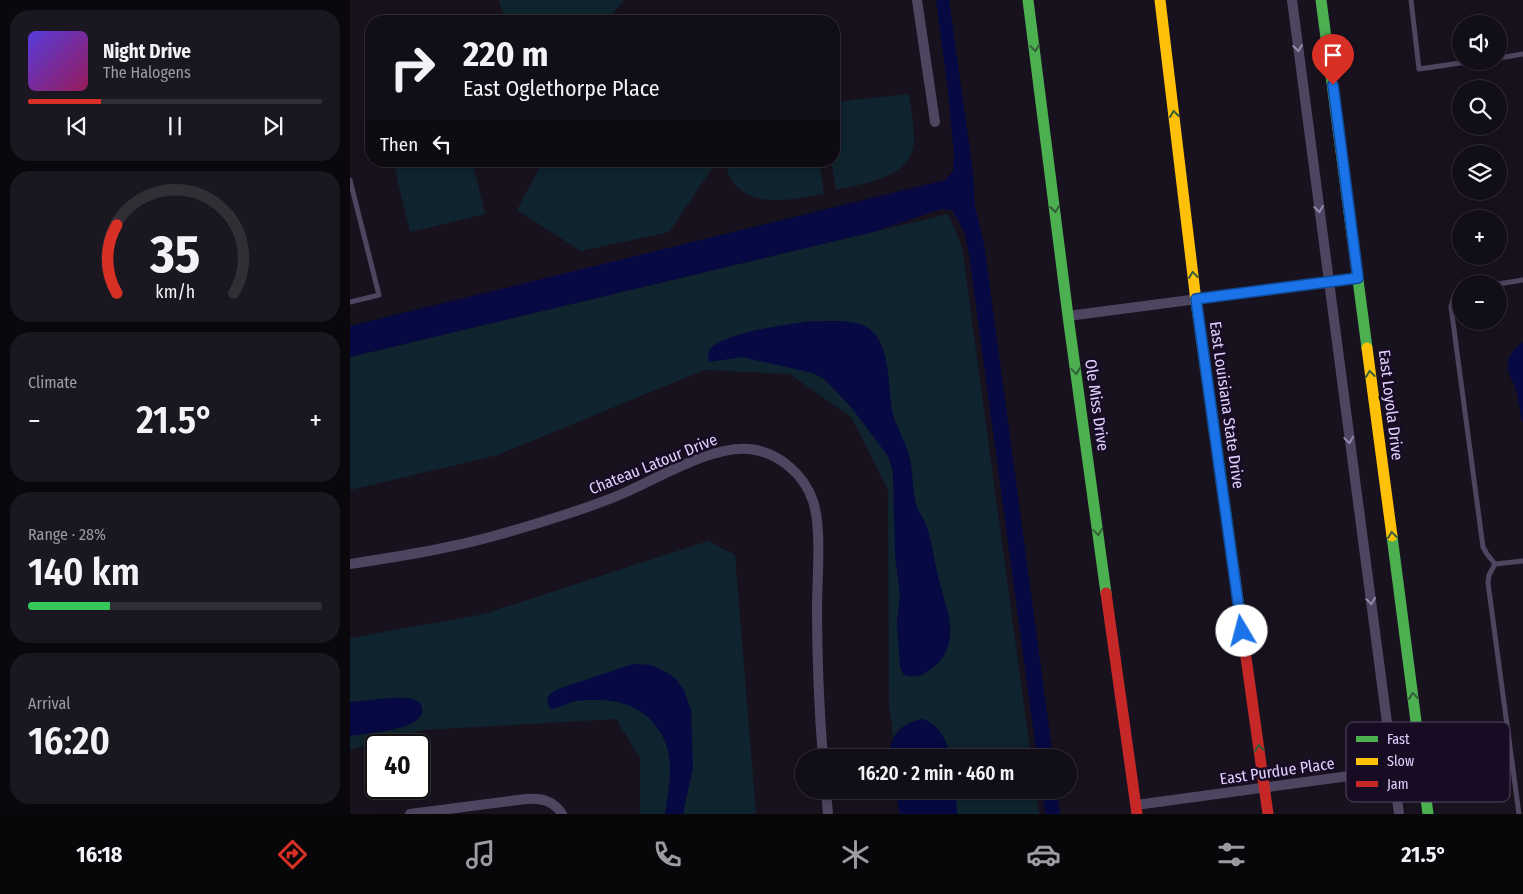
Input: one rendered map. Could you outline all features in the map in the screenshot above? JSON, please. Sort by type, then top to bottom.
[{"type":"street","points":[[917,0],[935,122]]},
{"type":"street","name":"Ole Miss Drive","points":[[1028,0],[1068,316],[1136,810]]},
{"type":"street","name":"East Louisiana State Drive","points":[[1160,0],[1196,299],[1268,814]]},
{"type":"street","points":[[1292,0],[1387,722]]},
{"type":"street","name":"East Loyola Drive","points":[[1321,0],[1416,722]]},
{"type":"street","points":[[1068,316],[1358,278]]},
{"type":"street","name":"Chateau Latour Drive","points":[[350,564],[449,547],[502,534],[622,494],[710,454],[750,449],[775,457],[791,467],[806,484],[818,519],[817,635],[822,749]]},
{"type":"street","name":"East Purdue Place","points":[[1136,810],[1264,788],[1346,777]]},
{"type":"street","points":[[410,814],[540,798],[553,803],[562,814]]},
{"type":"street","points":[[827,799],[828,814]]},
{"type":"lane","points":[[1411,0],[1419,69],[1452,64]]},
{"type":"lane","points":[[1507,57],[1523,54]]},
{"type":"lane","points":[[350,180],[379,295],[350,302]]},
{"type":"lane","points":[[1507,283],[1523,280]]},
{"type":"lane","points":[[1454,330],[1483,547],[1495,564]]},
{"type":"lane","points":[[1495,564],[1523,561]]},
{"type":"lane","points":[[1495,564],[1489,575],[1488,583],[1507,722]]},
{"type":"lane","points":[[1510,747],[1519,814]]},
{"type":"shaded area","points":[[499,0],[623,0],[612,15],[503,15]]},
{"type":"shaded area","points":[[936,0],[949,0],[973,171],[975,206],[984,243],[1052,749],[1036,749],[969,254],[964,231],[952,210],[941,209],[877,231],[350,357],[350,326],[945,180],[953,171],[954,153]]},
{"type":"shaded area","points":[[909,94],[914,140],[912,153],[897,171],[886,177],[836,190],[832,167],[840,167],[840,101]]},
{"type":"shaded area","points":[[394,167],[473,167],[485,214],[410,232]]},
{"type":"shaded area","points":[[540,167],[713,167],[669,232],[581,251],[517,210]]},
{"type":"shaded area","points":[[726,167],[820,167],[824,194],[793,199],[764,199],[751,196],[739,189],[730,177]]},
{"type":"shaded area","points":[[948,214],[962,247],[1030,749],[895,749],[889,705],[888,490],[852,418],[790,374],[704,370],[498,455],[350,490],[350,357]]},
{"type":"shaded area","points":[[811,321],[844,321],[860,324],[873,332],[883,348],[893,414],[909,455],[916,503],[928,531],[950,626],[949,643],[943,657],[935,666],[919,676],[904,675],[900,667],[897,623],[900,595],[895,555],[893,473],[888,456],[851,407],[824,379],[813,373],[742,357],[709,362],[708,354],[713,347],[723,340],[771,327]]},
{"type":"shaded area","points":[[1523,342],[1523,424],[1517,393],[1509,373],[1508,363],[1514,350]]},
{"type":"shaded area","points":[[708,541],[735,555],[756,814],[640,814],[640,758],[616,719],[423,730],[408,734],[365,734],[365,746],[350,750],[350,638],[484,614]]},
{"type":"shaded area","points":[[633,664],[651,665],[675,678],[684,690],[691,710],[693,768],[683,814],[665,814],[670,776],[668,750],[663,737],[647,716],[636,709],[610,701],[577,701],[550,709],[547,701],[553,692],[561,688]]},
{"type":"shaded area","points":[[408,698],[420,703],[422,707],[421,715],[415,721],[405,726],[350,736],[350,702]]},
{"type":"shaded area","points":[[922,719],[928,721],[938,729],[948,749],[890,749],[891,742],[902,727]]},
{"type":"shaded area","points":[[897,799],[956,799],[957,814],[900,814]]},
{"type":"shaded area","points":[[901,799],[1037,799],[1039,814],[903,814]]},
{"type":"shaded area","points":[[1043,799],[1058,799],[1060,814],[1045,814]]},
{"type":"traffic: fast","points":[[1028,0],[1068,316],[1106,593]]},
{"type":"traffic: fast","points":[[1321,0],[1367,348]]},
{"type":"traffic: fast","points":[[1196,301],[1244,643]]},
{"type":"traffic: fast","points":[[1392,536],[1416,722]]},
{"type":"traffic: fast","points":[[1426,802],[1428,814]]},
{"type":"traffic: slow","points":[[1160,0],[1196,301]]},
{"type":"traffic: slow","points":[[1367,348],[1392,536]]},
{"type":"traffic: jam","points":[[1106,593],[1137,814]]},
{"type":"traffic: jam","points":[[1244,643],[1268,814]]},
{"type":"route","points":[[1242,631],[1196,299],[1358,278],[1333,85]]}]
